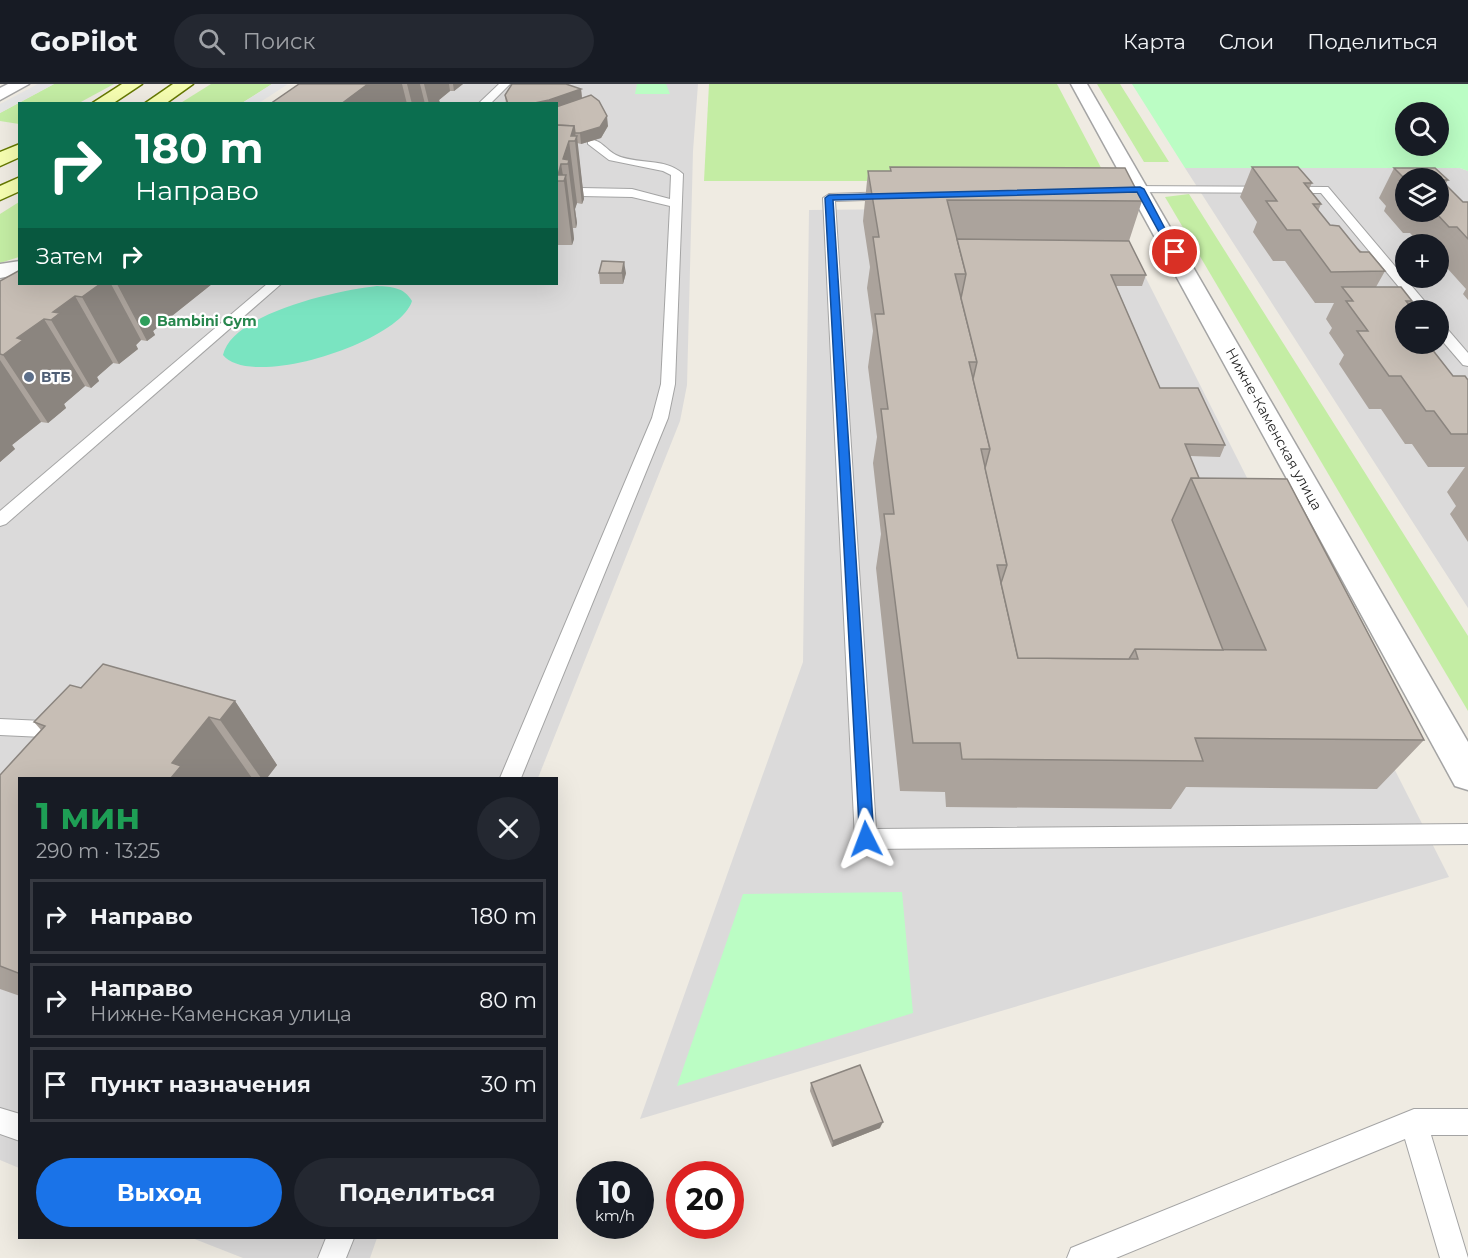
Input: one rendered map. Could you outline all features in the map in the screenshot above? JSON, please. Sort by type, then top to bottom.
[{"type":"main road","points":[[102,102],[134,84]]},
{"type":"main road","points":[[156,102],[185,84]]},
{"type":"main road","points":[[0,160],[18,150]]},
{"type":"main road","points":[[0,194],[18,184]]},
{"type":"street","points":[[1,93],[21,84]]},
{"type":"street","name":"Нижне-Каменская улица","points":[[1079,84],[1468,775]]},
{"type":"lane","points":[[485,102],[505,84]]},
{"type":"lane","points":[[510,777],[660,418],[668,384],[677,174],[673,170],[613,158],[592,142]]},
{"type":"lane","points":[[1103,190],[1324,189],[1417,300]]},
{"type":"lane","points":[[581,192],[632,193],[675,204]]},
{"type":"lane","points":[[912,195],[829,198],[866,839],[1468,834]]},
{"type":"lane","points":[[0,520],[273,285]]},
{"type":"lane","points":[[1449,340],[1468,362]]},
{"type":"lane","points":[[0,727],[77,730],[87,733]]},
{"type":"lane","points":[[0,1121],[18,1127]]},
{"type":"lane","points":[[1081,1258],[1414,1122],[1468,1122]]},
{"type":"lane","points":[[1414,1122],[1454,1258]]},
{"type":"lane","points":[[332,1258],[340,1239]]},
{"type":"shaded area","points":[[38,84],[54,84],[0,113],[0,104]]},
{"type":"shaded area","points":[[272,84],[288,84],[261,102],[244,102]]},
{"type":"shaded area","points":[[343,84],[698,84],[693,151],[687,385],[680,421],[538,777],[18,777],[18,1168],[0,1160],[0,325],[58,285],[558,285],[558,102],[316,102]]},
{"type":"shaded area","points":[[1185,168],[1395,168],[1395,222],[1449,222],[1449,168],[1468,171],[1468,608]]},
{"type":"shaded area","points":[[1110,207],[1449,877],[640,1119],[803,662],[809,210]]},
{"type":"shaded area","points":[[195,1239],[377,1239],[370,1258],[243,1258]]},
{"type":"green space","points":[[54,84],[114,84],[81,102],[20,102]]},
{"type":"green space","points":[[211,84],[272,84],[244,102],[182,102]]},
{"type":"green space","points":[[637,84],[666,84],[670,94],[635,94]]},
{"type":"green space","points":[[709,84],[1057,84],[1108,181],[704,181]]},
{"type":"green space","points":[[1097,84],[1120,84],[1169,162],[1144,162]]},
{"type":"green space","points":[[1132,84],[1468,84],[1468,171],[1460,168],[1185,168]]},
{"type":"green space","points":[[18,103],[18,124],[0,121],[0,113]]},
{"type":"green space","points":[[1189,194],[1468,636],[1468,711],[1165,197]]},
{"type":"green space","points":[[18,203],[18,257],[0,263],[0,214]]},
{"type":"green space","points":[[377,286],[401,290],[412,301],[402,317],[381,332],[354,345],[292,364],[263,367],[239,364],[223,355],[231,340],[246,327],[266,316],[314,299]]},
{"type":"green space","points":[[902,892],[913,1013],[677,1086],[743,894]]},
{"type":"building","points":[[299,84],[368,84],[344,102],[273,102]]},
{"type":"building","points":[[512,84],[566,84],[581,89],[540,102],[507,102],[505,95]]},
{"type":"building","points":[[591,95],[599,101],[607,116],[600,127],[575,133],[574,126],[558,125],[558,106]]},
{"type":"building","points":[[558,125],[574,126],[571,136],[577,136],[575,141],[569,141],[563,159],[569,160],[568,164],[561,164],[558,175]]},
{"type":"building","points":[[890,167],[1125,168],[1142,201],[947,200],[966,274],[955,274],[977,362],[969,362],[990,449],[981,449],[1007,565],[997,565],[1018,658],[1138,659],[1135,649],[1266,650],[1191,478],[1287,479],[1424,740],[1195,738],[1203,761],[962,759],[960,743],[913,743],[884,514],[894,514],[881,409],[888,409],[875,314],[884,314],[873,237],[879,237],[868,171],[891,171]]},
{"type":"building","points":[[1252,167],[1298,167],[1312,183],[1304,183],[1321,204],[1313,204],[1330,225],[1339,226],[1360,252],[1369,252],[1385,271],[1331,272],[1300,230],[1287,230],[1266,201],[1277,201]]},
{"type":"building","points":[[558,175],[566,175],[564,181],[558,181]]},
{"type":"building","points":[[1449,188],[1463,202],[1468,202],[1468,239],[1457,227],[1449,227],[1444,222],[1449,222]]},
{"type":"building","points":[[957,239],[1129,241],[1146,275],[1111,275],[1160,388],[1198,388],[1225,445],[1185,444],[1199,478],[1191,478],[1172,520],[1223,650],[1135,649],[1129,659],[1018,658],[1001,583],[1007,565],[985,468],[990,449],[973,379],[977,362],[961,298],[966,274]]},
{"type":"building","points":[[602,261],[624,262],[622,273],[599,273]]},
{"type":"building","points":[[18,271],[18,285],[99,285],[82,297],[75,296],[53,312],[60,313],[51,320],[44,319],[17,338],[23,340],[3,355],[0,354],[0,281]]},
{"type":"building","points":[[1342,287],[1402,288],[1411,300],[1395,300],[1395,354],[1436,354],[1453,376],[1465,376],[1468,380],[1468,434],[1451,434],[1434,411],[1426,411],[1401,376],[1389,376],[1357,331],[1368,331],[1346,301],[1353,301]]},
{"type":"building","points":[[103,664],[235,701],[220,720],[209,717],[172,763],[181,766],[172,777],[18,777],[18,973],[0,966],[0,775],[45,726],[34,722],[70,685],[81,688]]},
{"type":"building","points":[[860,1065],[883,1122],[833,1141],[811,1083]]},
{"type":"place","name":"Bambini Gym","points":[[145,321]]},
{"type":"place","name":"ВТБ","points":[[29,377]]},
{"type":"route","points":[[866,839],[829,198],[1140,189],[1175,252]]}]
